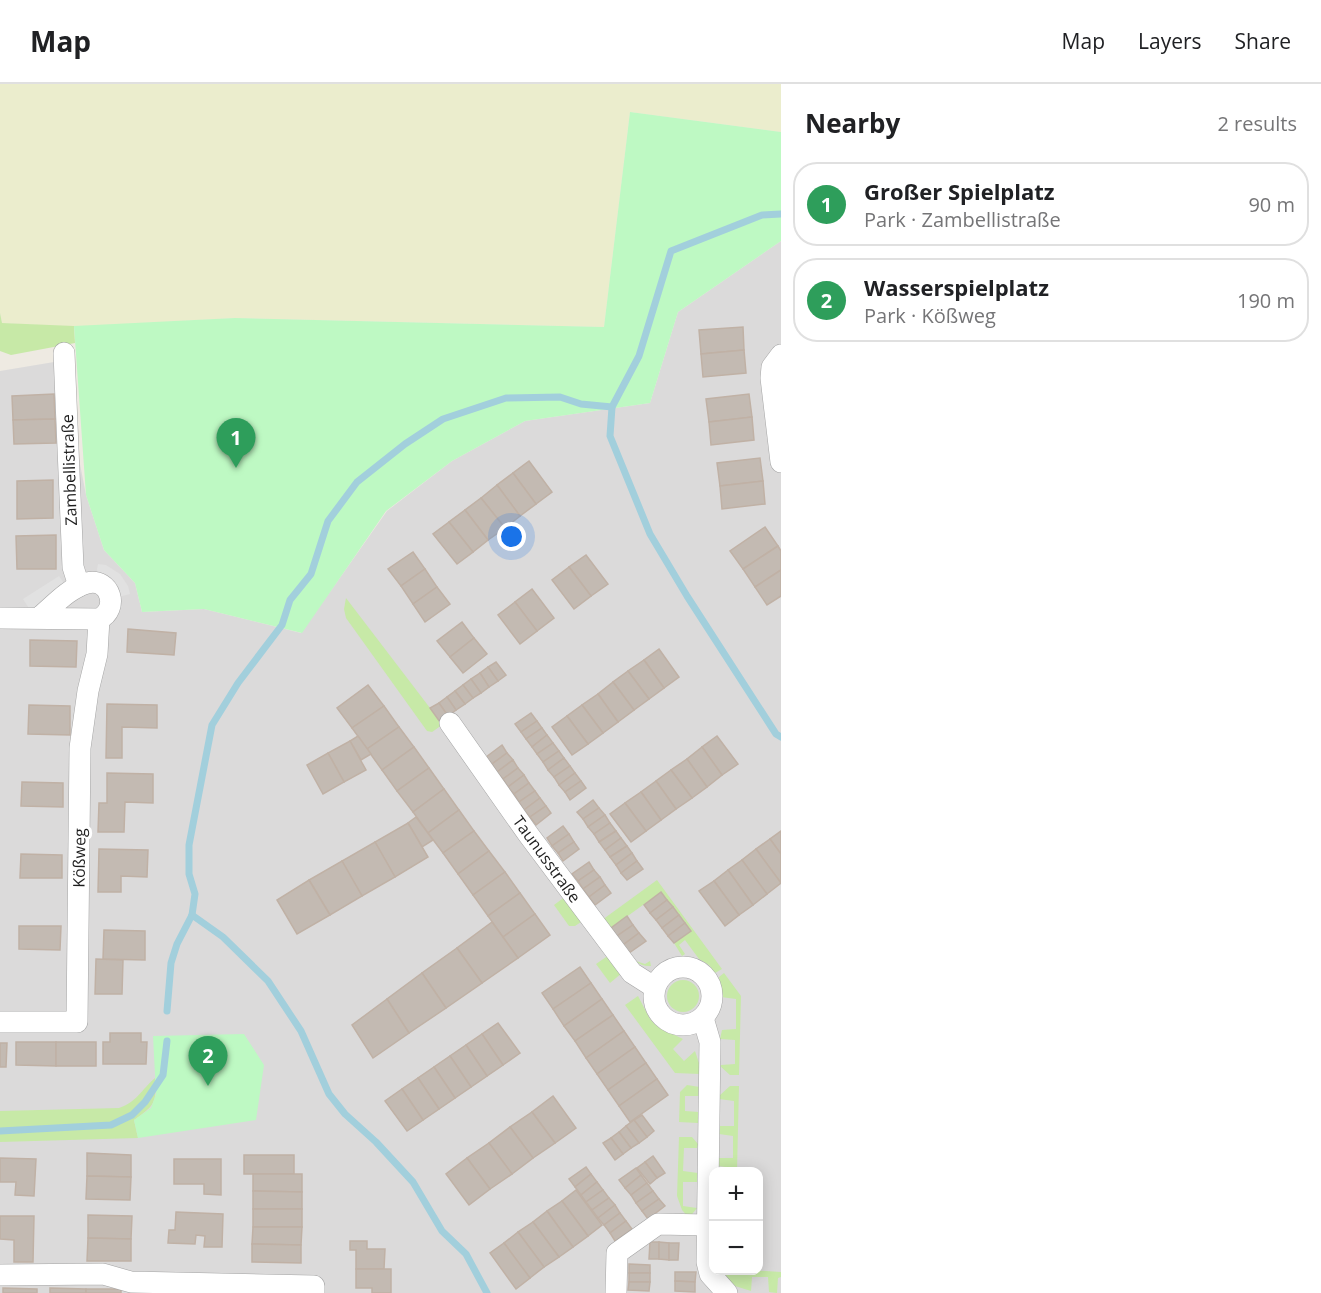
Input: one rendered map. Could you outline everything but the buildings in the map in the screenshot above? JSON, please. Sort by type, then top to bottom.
[{"type":"street","name":"Zambellistraße","points":[[64,353],[73,567],[79,586]]},
{"type":"street","points":[[781,355],[772,367],[771,378],[781,462]]},
{"type":"street","points":[[0,618],[99,619],[106,616],[112,603],[107,589],[90,582],[79,586],[40,617]]},
{"type":"street","name":"Kößweg","points":[[0,1022],[77,1022],[80,748],[85,710],[98,654],[99,619]]},
{"type":"street","name":"Taunusstraße","points":[[450,723],[528,834],[632,973],[654,987]]},
{"type":"street","points":[[676,967],[689,967],[701,972],[709,982],[713,995],[711,1007],[703,1018],[689,1025],[674,1025],[660,1016],[653,1002],[654,987],[659,978],[676,967]]},
{"type":"street","points":[[703,1018],[710,1042],[707,1262],[714,1280],[727,1293]]},
{"type":"street","points":[[616,1293],[617,1253],[658,1224],[707,1225]]},
{"type":"street","points":[[0,1275],[103,1274],[131,1288],[314,1286],[314,1293]]},
{"type":"shaded area","points":[[781,241],[781,1293],[0,1293],[0,371],[60,361],[86,495],[104,550],[135,583],[142,612],[204,609],[301,633],[387,511],[452,461],[525,421],[650,403],[678,312]]},
{"type":"shaded area","points":[[98,564],[106,565],[120,574],[130,594],[118,597],[96,575]]},
{"type":"shaded area","points":[[59,576],[66,586],[30,610],[23,599]]},
{"type":"green space","points":[[0,84],[781,84],[781,132],[630,112],[604,327],[235,318],[75,327],[2,323],[0,313]]},
{"type":"green space","points":[[630,112],[781,132],[781,241],[678,312],[650,403],[525,421],[452,461],[386,511],[302,633],[204,609],[142,612],[135,583],[104,550],[86,495],[74,326],[235,318],[604,327]]},
{"type":"green space","points":[[0,313],[2,323],[74,326],[75,343],[11,355],[0,351]]},
{"type":"green space","points":[[346,598],[442,725],[432,732],[427,731],[346,618],[344,609]]},
{"type":"green space","points":[[657,880],[722,969],[715,973],[709,965],[699,959],[685,940],[679,945],[685,954],[682,956],[674,943],[690,930],[661,892],[611,928],[636,961],[645,964],[650,961],[651,966],[636,962],[617,942],[602,920]]},
{"type":"green space","points":[[566,896],[584,920],[575,926],[569,926],[554,905]]},
{"type":"green space","points":[[609,955],[622,973],[610,983],[596,964]]},
{"type":"green space","points":[[724,973],[741,996],[739,1075],[730,1075],[720,1066],[735,1064],[735,1040],[720,1039],[722,1030],[736,1029],[736,999],[721,997],[719,977]]},
{"type":"green space","points":[[683,980],[694,985],[699,996],[694,1007],[683,1012],[672,1007],[667,996],[672,985]]},
{"type":"green space","points":[[638,996],[650,1019],[658,1027],[683,1039],[673,1049],[684,1061],[695,1051],[700,1074],[675,1073],[625,1005]]},
{"type":"green space","points":[[244,1034],[264,1065],[256,1120],[138,1138],[134,1120],[151,1108],[156,1094],[153,1036]]},
{"type":"green space","points":[[155,1078],[153,1103],[134,1120],[138,1138],[0,1142],[0,1111],[119,1108],[135,1099]]},
{"type":"green space","points":[[687,1085],[700,1087],[699,1096],[685,1096],[685,1111],[699,1112],[698,1123],[679,1122],[680,1092]]},
{"type":"green space","points":[[730,1086],[739,1086],[737,1167],[718,1166],[719,1158],[733,1158],[733,1136],[719,1134],[720,1126],[734,1126],[734,1101],[719,1099],[719,1096]]},
{"type":"green space","points":[[679,1137],[692,1137],[698,1144],[697,1148],[684,1148],[683,1171],[698,1173],[697,1182],[683,1182],[683,1206],[697,1208],[689,1218],[682,1210],[677,1196]]},
{"type":"green space","points":[[763,1271],[781,1272],[781,1277],[778,1278],[777,1293],[769,1292],[768,1277],[752,1277],[751,1291],[735,1286],[725,1275],[763,1275]]},
{"type":"waterway","points":[[781,214],[762,215],[671,251],[639,356],[612,407],[610,436],[650,534],[776,734],[781,737]]},
{"type":"waterway","points":[[167,1011],[171,963],[177,944],[192,915],[195,894],[189,874],[189,845],[212,725],[238,683],[282,625],[290,600],[311,574],[328,521],[357,482],[405,444],[443,419],[506,398],[560,397],[581,404],[612,407]]},
{"type":"waterway","points":[[192,915],[223,937],[268,981],[301,1031],[329,1094],[345,1114],[376,1142],[413,1182],[442,1231],[466,1254],[487,1293]]},
{"type":"waterway","points":[[0,1131],[111,1125],[132,1115],[145,1102],[163,1075],[167,1041]]},
{"type":"place","name":"Großer Spielplatz","points":[[236,468]]},
{"type":"place","name":"Wasserspielplatz","points":[[208,1086]]}]
